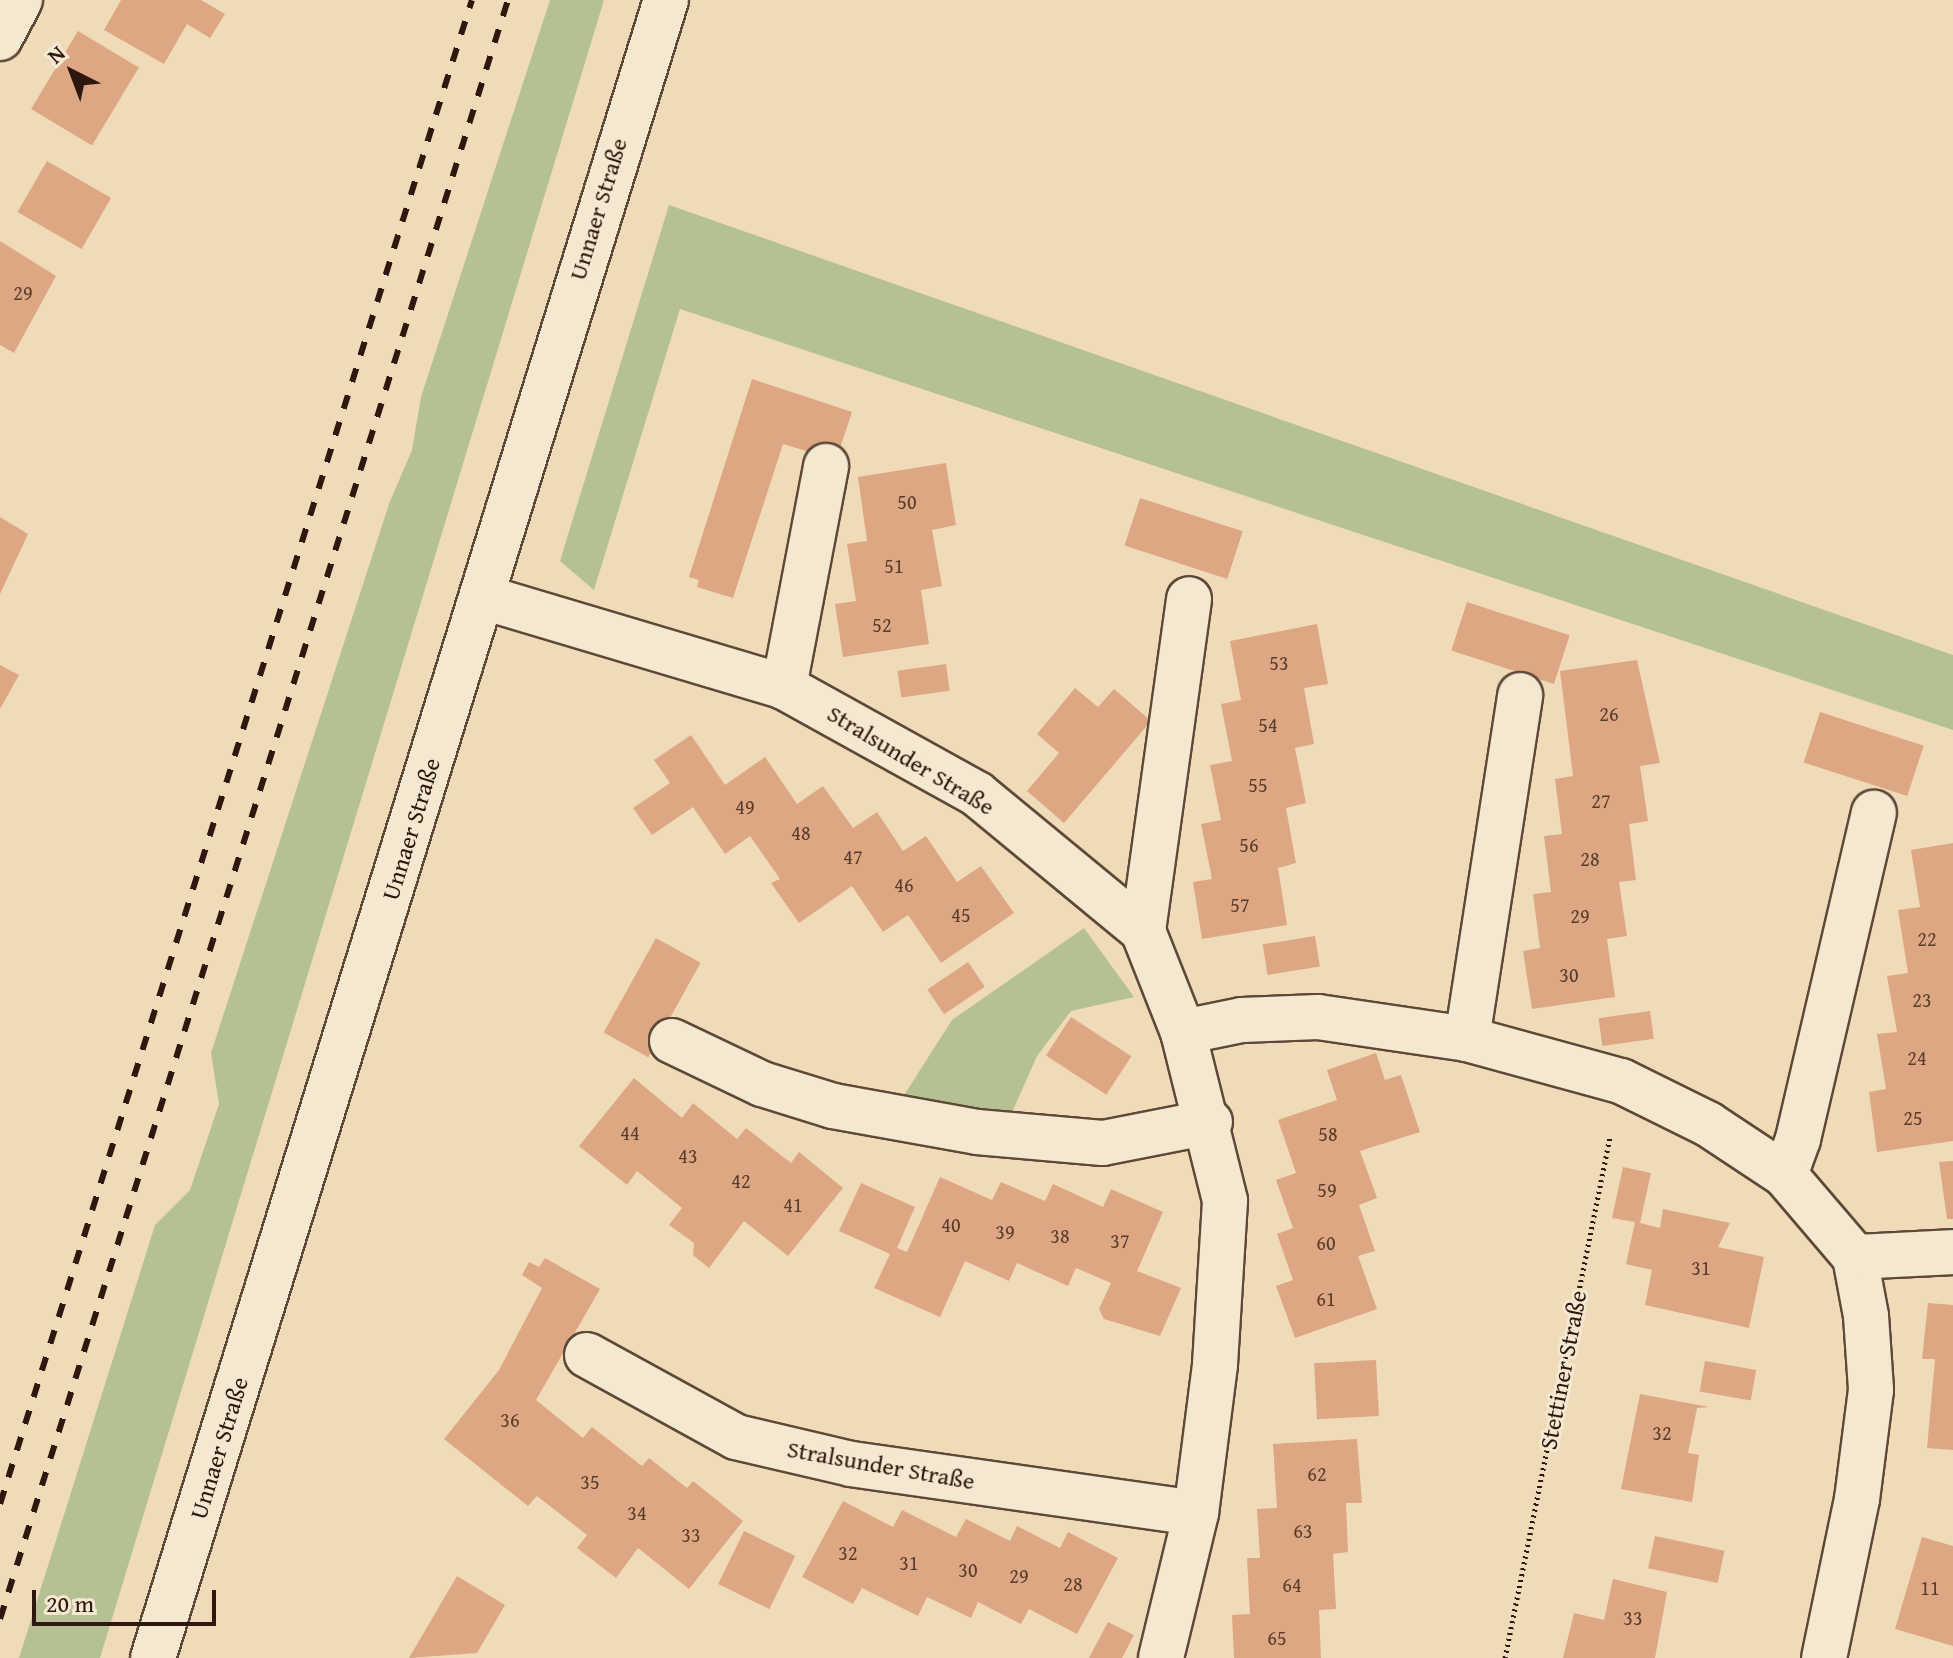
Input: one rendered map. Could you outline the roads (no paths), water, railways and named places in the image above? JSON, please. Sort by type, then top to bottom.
[{"type":"street","points":[[0,38],[20,0]]},
{"type":"street","name":"Unnaer Straße","points":[[153,1658],[666,0]]},
{"type":"street","points":[[784,687],[826,466]]},
{"type":"street","name":"Stralsunder Straße","points":[[483,597],[784,687],[977,794],[1143,931],[1183,1032],[1210,1122],[1225,1201],[1215,1365],[1196,1513],[1161,1658]]},
{"type":"street","name":"Stralsunder Straße","points":[[1143,931],[1189,599]]},
{"type":"street","points":[[1467,1039],[1520,695]]},
{"type":"street","points":[[1785,1175],[1874,813]]},
{"type":"street","points":[[1183,1032],[1242,1020],[1318,1017],[1467,1039],[1621,1081],[1708,1124],[1785,1175],[1855,1257],[1871,1390],[1857,1499],[1824,1658]]},
{"type":"street","points":[[672,1041],[762,1084],[833,1106],[977,1132],[1103,1143],[1210,1122]]},
{"type":"street","points":[[1855,1257],[1953,1252]]},
{"type":"street","name":"Stralsunder Straße","points":[[587,1355],[736,1437],[851,1464],[1196,1513]]},
{"type":"railway","points":[[0,1504],[472,0]]},
{"type":"railway","points":[[0,1619],[508,0]]}]
